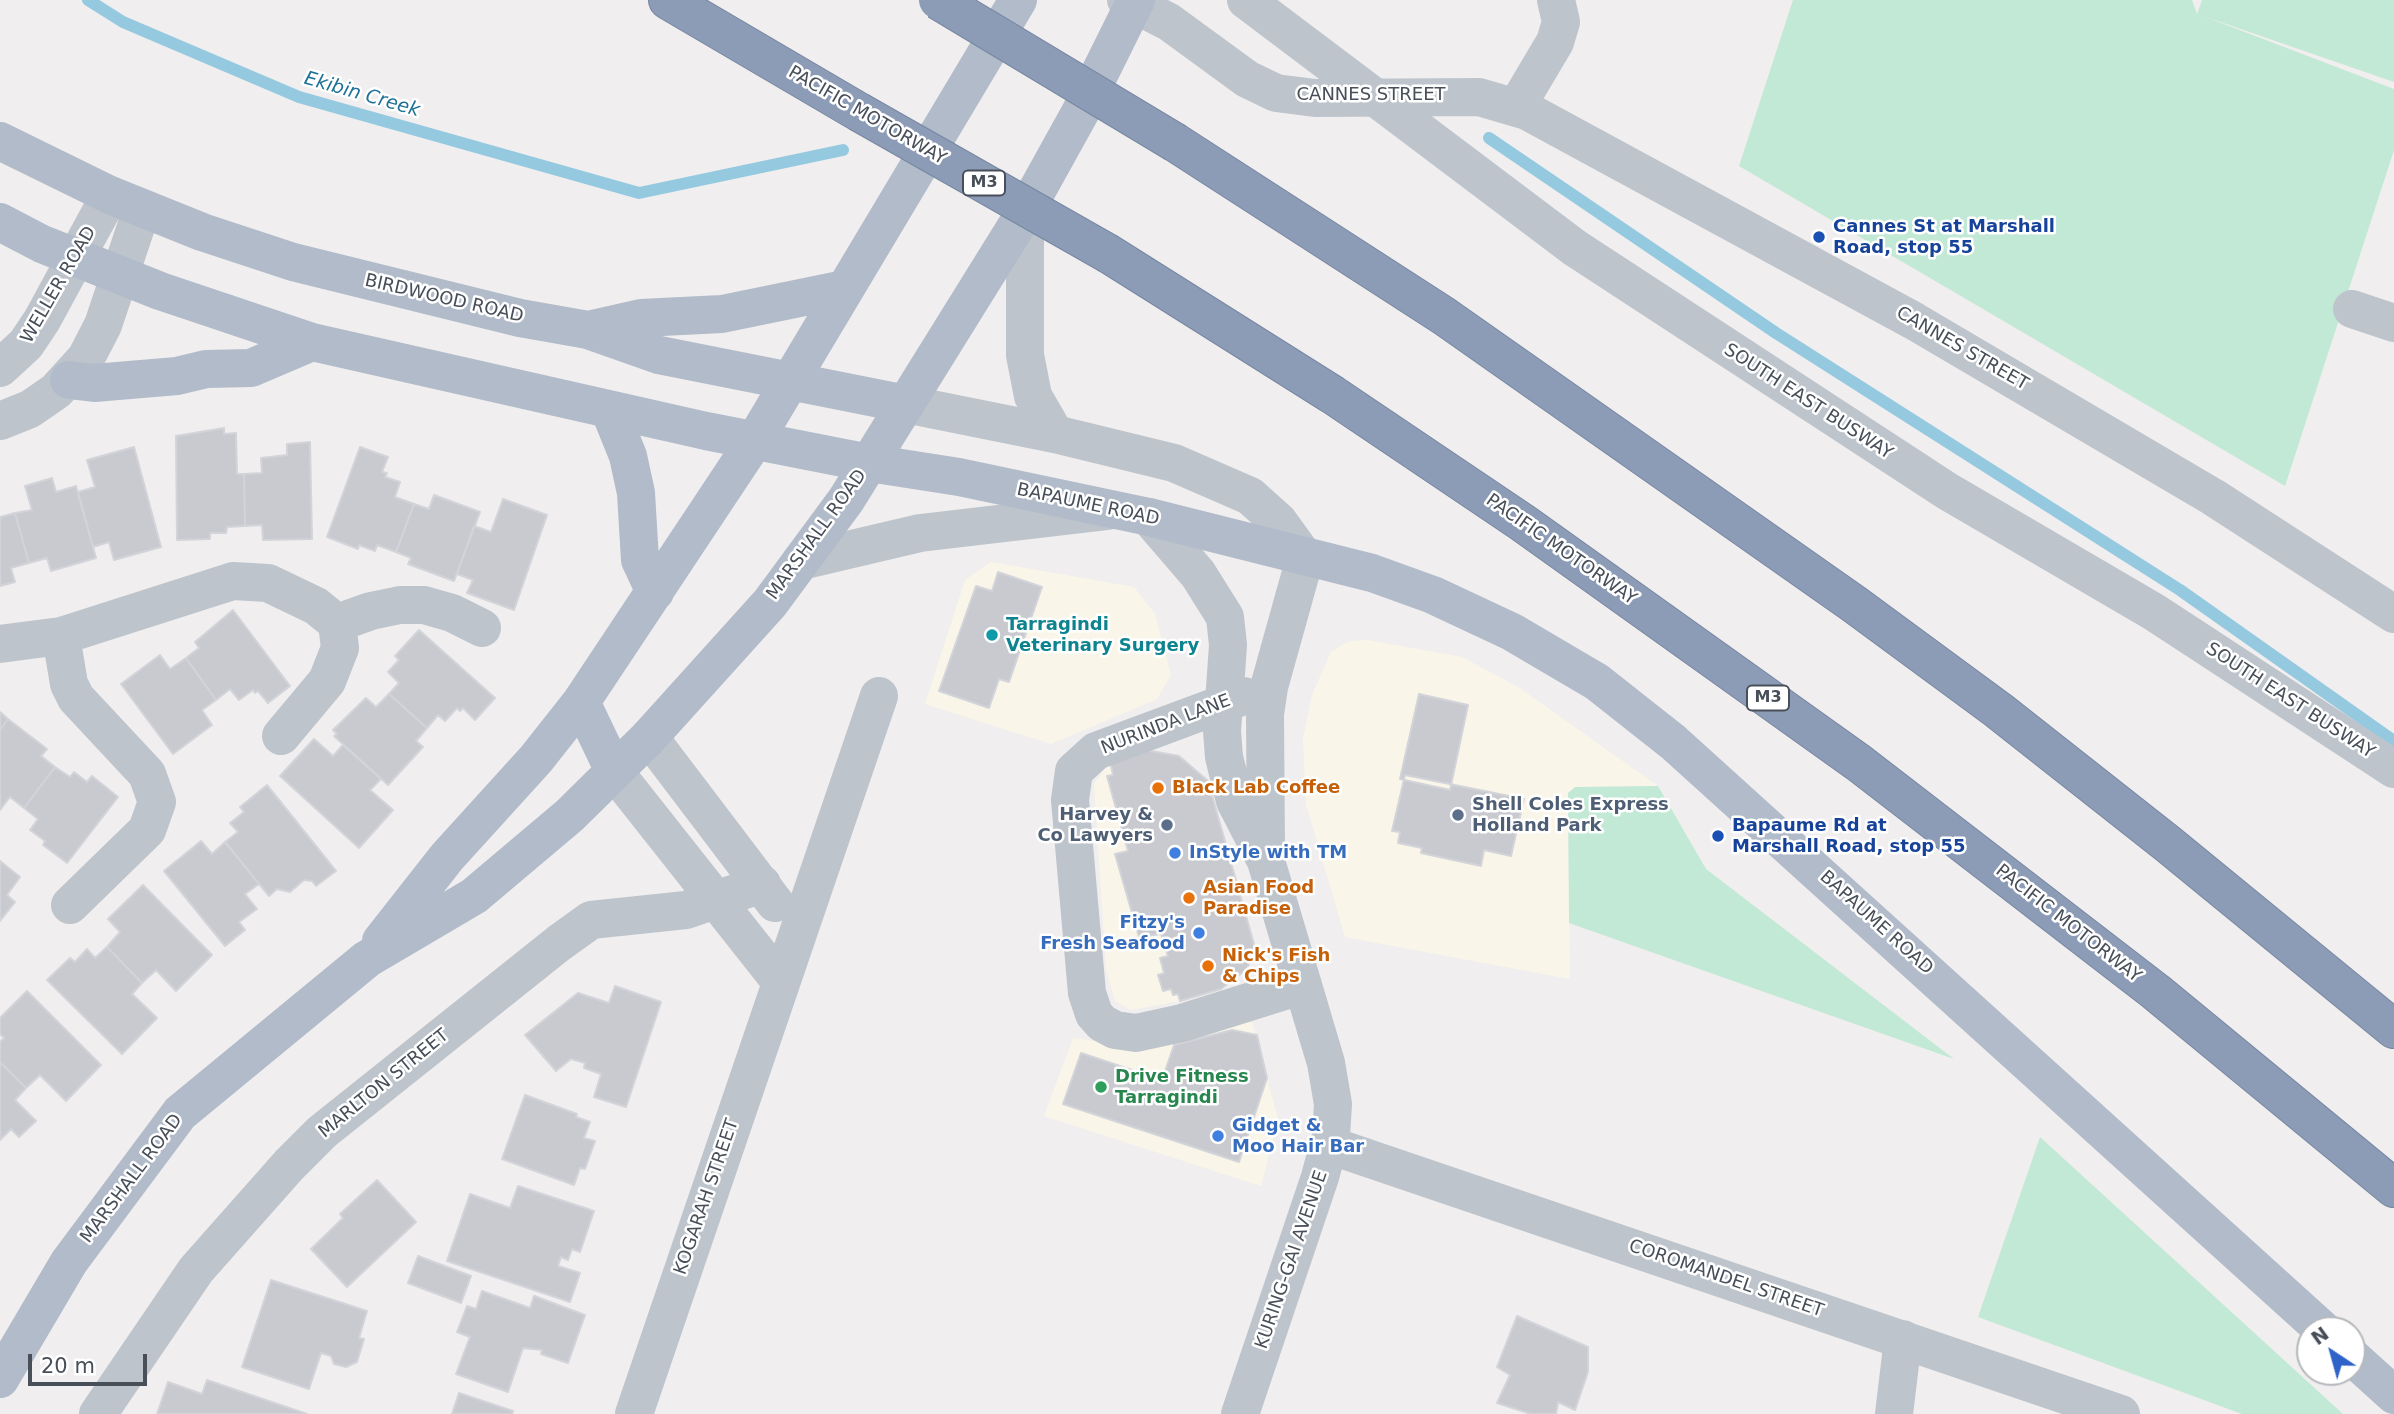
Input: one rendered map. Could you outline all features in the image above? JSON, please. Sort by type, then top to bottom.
[{"type":"highway","name":"PACIFIC MOTORWAY","points":[[668,0],[1109,254],[1333,395],[1501,508],[1859,763],[2156,992],[2394,1188]]},
{"type":"highway","points":[[939,0],[1176,143],[1444,316],[1854,604],[2126,811],[2394,1029]]},
{"type":"main road","name":"MARSHALL ROAD","points":[[367,959],[447,857],[536,759],[582,702],[755,440],[1018,0]]},
{"type":"main road","name":"MARSHALL ROAD","points":[[0,1379],[69,1262],[180,1113],[367,959],[474,896],[570,815],[649,737],[738,639],[801,561],[869,463],[1025,212],[1132,1]]},
{"type":"main road","name":"BIRDWOOD ROAD","points":[[0,141],[126,202],[293,262],[520,318],[588,330],[659,355],[905,404]]},
{"type":"main road","points":[[0,222],[119,275],[313,342],[609,409],[869,463]]},
{"type":"main road","points":[[588,330],[641,318],[722,314],[844,289]]},
{"type":"main road","points":[[69,380],[108,382],[177,376],[206,369],[251,368],[313,342]]},
{"type":"main road","points":[[609,409],[628,456],[636,493],[640,560],[655,593]]},
{"type":"main road","name":"BAPAUME ROAD","points":[[869,463],[958,477],[1131,514],[1372,573],[1433,595],[1512,632],[1597,682],[1674,742],[2308,1316]]},
{"type":"main road","points":[[582,702],[649,737]]},
{"type":"main road","points":[[582,702],[614,771]]},
{"type":"main road","points":[[2366,1370],[2394,1395]]},
{"type":"street","name":"SOUTH EAST BUSWAY","points":[[1246,0],[1575,248],[1947,491],[2154,612],[2394,769]]},
{"type":"street","points":[[1517,106],[1555,42],[1561,22],[1556,0]]},
{"type":"street","name":"CANNES STREET","points":[[1132,1],[1176,26],[1247,79],[1276,93],[1315,98],[1454,95],[1479,97],[1517,106],[1914,321],[2213,497],[2394,614]]},
{"type":"street","points":[[0,421],[30,409],[69,380],[86,358],[103,325],[119,275],[126,202]]},
{"type":"street","name":"WELLER ROAD","points":[[0,368],[26,344],[77,257],[126,202]]},
{"type":"street","points":[[1025,212],[1025,355],[1033,396],[1055,434]]},
{"type":"street","points":[[2352,309],[2394,323]]},
{"type":"street","points":[[905,404],[1151,456],[1237,488],[1270,511],[1305,558]]},
{"type":"street","points":[[801,561],[920,533],[1131,514]]},
{"type":"street","name":"KURING-GAI AVENUE","points":[[1131,514],[1198,574],[1222,609],[1228,635],[1222,746],[1227,772],[1240,813],[1266,861],[1330,1083],[1333,1116],[1329,1145],[1240,1414]]},
{"type":"street","name":"KURING-GAI AVENUE","points":[[1266,861],[1263,737],[1269,687],[1305,558]]},
{"type":"street","points":[[0,644],[61,636],[233,581],[268,583],[316,606],[337,624],[340,649],[327,681],[281,736]]},
{"type":"street","points":[[337,624],[371,611],[400,605],[424,605],[452,613],[482,628]]},
{"type":"street","points":[[61,636],[69,684],[76,698],[147,774],[157,802],[147,830],[71,905]]},
{"type":"street","name":"NURINDA LANE","points":[[1269,687],[1096,751],[1074,771],[1070,800],[1089,1001],[1106,1026],[1136,1032],[1182,1023],[1303,985]]},
{"type":"street","name":"KOGARAH STREET","points":[[634,1414],[796,932],[879,696]]},
{"type":"street","points":[[649,737],[796,932]]},
{"type":"street","points":[[614,771],[780,981]]},
{"type":"street","name":"MARLTON STREET","points":[[98,1414],[207,1255],[323,1132],[586,922],[606,917],[672,913],[762,884]]},
{"type":"street","name":"COROMANDEL STREET","points":[[1329,1145],[2121,1414]]},
{"type":"street","points":[[1894,1414],[1903,1339]]},
{"type":"shaded area","points":[[991,562],[1134,587],[1155,614],[1171,675],[1157,699],[1051,744],[925,704],[965,580]]},
{"type":"shaded area","points":[[1367,640],[1462,657],[1518,687],[1658,786],[1576,787],[1568,794],[1570,979],[1345,937],[1306,804],[1303,739],[1312,695],[1331,652],[1349,641]]},
{"type":"shaded area","points":[[1179,756],[1208,781],[1255,948],[1247,969],[1180,1001],[1131,1010],[1115,1001],[1106,969],[1094,784],[1110,761]]},
{"type":"shaded area","points":[[1252,1022],[1278,1119],[1261,1186],[1044,1116],[1073,1038],[1143,1048],[1232,1023]]},
{"type":"green space","points":[[1793,0],[2192,0],[2197,14],[2202,0],[2394,0],[2394,82],[2203,16],[2394,89],[2394,150],[2285,486],[1739,166]]},
{"type":"green space","points":[[1658,786],[1706,869],[1954,1059],[1569,923],[1568,793],[1575,787]]},
{"type":"green space","points":[[2040,1137],[2296,1371],[2296,1386],[2312,1386],[2343,1414],[2242,1414],[1978,1317]]},
{"type":"building","points":[[224,428],[224,434],[236,433],[237,474],[244,474],[245,526],[227,527],[226,533],[210,533],[210,539],[177,540],[176,436]]},
{"type":"building","points":[[310,442],[312,539],[263,540],[262,525],[245,526],[244,474],[262,473],[261,458],[287,455],[287,444]]},
{"type":"building","points":[[134,447],[161,547],[114,560],[109,542],[93,547],[78,492],[95,487],[87,460]]},
{"type":"building","points":[[360,447],[388,457],[382,472],[387,473],[385,477],[400,482],[395,497],[414,504],[396,552],[377,545],[375,551],[359,545],[358,549],[327,537]]},
{"type":"building","points":[[52,478],[56,492],[76,486],[96,558],[51,571],[47,558],[29,563],[15,513],[32,510],[25,486]]},
{"type":"building","points":[[434,495],[480,512],[454,581],[408,564],[411,558],[396,552],[414,504],[429,509]]},
{"type":"building","points":[[503,499],[547,515],[514,610],[467,593],[473,580],[457,574],[474,526],[491,532]]},
{"type":"building","points":[[15,513],[29,563],[11,568],[15,582],[0,586],[0,517]]},
{"type":"building","name":"Tarragindi Veterinary Surgery","points":[[998,572],[1042,587],[1009,682],[999,679],[989,708],[939,691],[976,586],[992,591]]},
{"type":"building","points":[[233,610],[290,686],[268,703],[258,691],[255,693],[253,690],[239,700],[230,689],[216,700],[186,658],[199,648],[195,642]]},
{"type":"building","points":[[419,630],[495,698],[475,720],[463,708],[460,711],[457,708],[445,721],[438,715],[427,728],[389,694],[399,683],[388,672],[399,660],[395,656]]},
{"type":"building","points":[[160,655],[170,669],[186,658],[216,700],[202,710],[212,725],[173,754],[121,684]]},
{"type":"building","points":[[389,694],[427,728],[416,741],[423,747],[388,785],[334,736],[337,734],[333,730],[366,698],[376,707]]},
{"type":"building","points":[[1419,694],[1468,705],[1450,790],[1400,779]]},
{"type":"building","points":[[0,712],[8,719],[0,730]]},
{"type":"building","points":[[8,719],[47,749],[41,756],[55,767],[24,808],[10,797],[0,810],[0,730]]},
{"type":"building","points":[[314,739],[333,756],[343,745],[381,779],[370,790],[393,810],[359,848],[280,776]]},
{"type":"building","points":[[1146,750],[1179,756],[1208,781],[1255,948],[1247,969],[1221,989],[1180,1001],[1178,994],[1173,995],[1171,989],[1163,991],[1158,975],[1164,973],[1160,958],[1168,956],[1161,934],[1139,937],[1115,854],[1128,851],[1107,776],[1113,775],[1110,761]]},
{"type":"building","points":[[55,767],[70,777],[74,772],[87,782],[92,776],[118,797],[67,863],[43,845],[45,841],[30,830],[38,819],[24,808]]},
{"type":"building","name":"Shell Coles Express Holland Park","points":[[1405,775],[1524,799],[1511,856],[1484,850],[1481,866],[1421,853],[1422,848],[1398,843],[1400,832],[1392,831]]},
{"type":"building","points":[[267,785],[336,871],[316,886],[312,881],[304,880],[290,892],[277,889],[269,896],[225,842],[238,832],[230,823],[244,812],[240,807]]},
{"type":"building","points":[[201,841],[212,854],[225,842],[259,884],[245,894],[257,909],[239,922],[245,930],[225,946],[164,871]]},
{"type":"building","points":[[0,861],[20,877],[7,895],[15,902],[0,921]]},
{"type":"building","points":[[143,885],[212,955],[176,991],[156,970],[142,983],[107,947],[120,932],[108,919]]},
{"type":"building","points":[[107,947],[142,983],[132,994],[157,1018],[122,1054],[47,980],[70,958],[75,962],[87,949],[95,958]]},
{"type":"building","points":[[615,986],[661,1002],[626,1107],[594,1097],[601,1074],[584,1068],[585,1063],[571,1059],[556,1071],[525,1035],[578,993],[609,1003]]},
{"type":"building","points":[[27,991],[101,1065],[66,1101],[40,1075],[26,1088],[0,1062],[0,1042],[4,1038],[0,1034],[0,1018]]},
{"type":"building","points":[[1232,1030],[1257,1035],[1267,1078],[1239,1162],[1063,1104],[1081,1053],[1162,1080],[1174,1045]]},
{"type":"building","points":[[0,1062],[26,1088],[15,1100],[36,1121],[19,1137],[11,1129],[0,1140]]},
{"type":"building","points":[[525,1095],[577,1114],[576,1117],[590,1122],[584,1138],[595,1141],[585,1169],[580,1168],[574,1185],[502,1159]]},
{"type":"building","points":[[377,1180],[416,1222],[347,1287],[311,1249],[343,1218],[340,1214]]},
{"type":"building","points":[[518,1186],[594,1211],[580,1252],[572,1249],[568,1260],[561,1257],[558,1266],[580,1273],[570,1302],[447,1261],[470,1194],[510,1208]]},
{"type":"building","points":[[418,1256],[471,1276],[461,1303],[408,1283]]},
{"type":"building","points":[[271,1280],[367,1311],[359,1338],[364,1339],[357,1362],[346,1367],[334,1364],[331,1356],[321,1353],[309,1389],[242,1367]]},
{"type":"building","points":[[482,1291],[530,1308],[534,1296],[585,1315],[568,1363],[541,1354],[542,1350],[523,1348],[508,1392],[456,1374],[470,1337],[457,1332],[467,1306],[476,1309]]},
{"type":"building","points":[[1517,1316],[1588,1347],[1588,1372],[1575,1410],[1558,1402],[1556,1414],[1531,1414],[1497,1403],[1510,1375],[1497,1367]]},
{"type":"building","points":[[207,1380],[307,1414],[157,1414],[168,1382],[202,1394]]},
{"type":"building","points":[[459,1393],[513,1411],[512,1414],[452,1414]]},
{"type":"waterway","name":"Ekibin Creek","points":[[88,0],[123,22],[299,97],[639,193],[843,150]]},
{"type":"waterway","points":[[1489,138],[1776,333],[2180,590],[2394,741]]},
{"type":"place","name":"Cannes St at Marshall Road, stop 55","points":[[1819,237]]},
{"type":"place","name":"Tarragindi Veterinary Surgery","points":[[992,635]]},
{"type":"place","name":"Black Lab Coffee","points":[[1158,788]]},
{"type":"place","name":"Shell Coles Express Holland Park","points":[[1458,815]]},
{"type":"place","name":"Harvey & Co Lawyers","points":[[1167,825]]},
{"type":"place","name":"Bapaume Rd at Marshall Road, stop 55","points":[[1718,836]]},
{"type":"place","name":"InStyle with TM","points":[[1175,853]]},
{"type":"place","name":"Asian Food Paradise","points":[[1189,898]]},
{"type":"place","name":"Fitzy's Fresh Seafood","points":[[1199,933]]},
{"type":"place","name":"Nick's Fish & Chips","points":[[1208,966]]},
{"type":"place","name":"Drive Fitness Tarragindi","points":[[1101,1087]]},
{"type":"place","name":"Gidget & Moo Hair Bar","points":[[1218,1136]]}]
